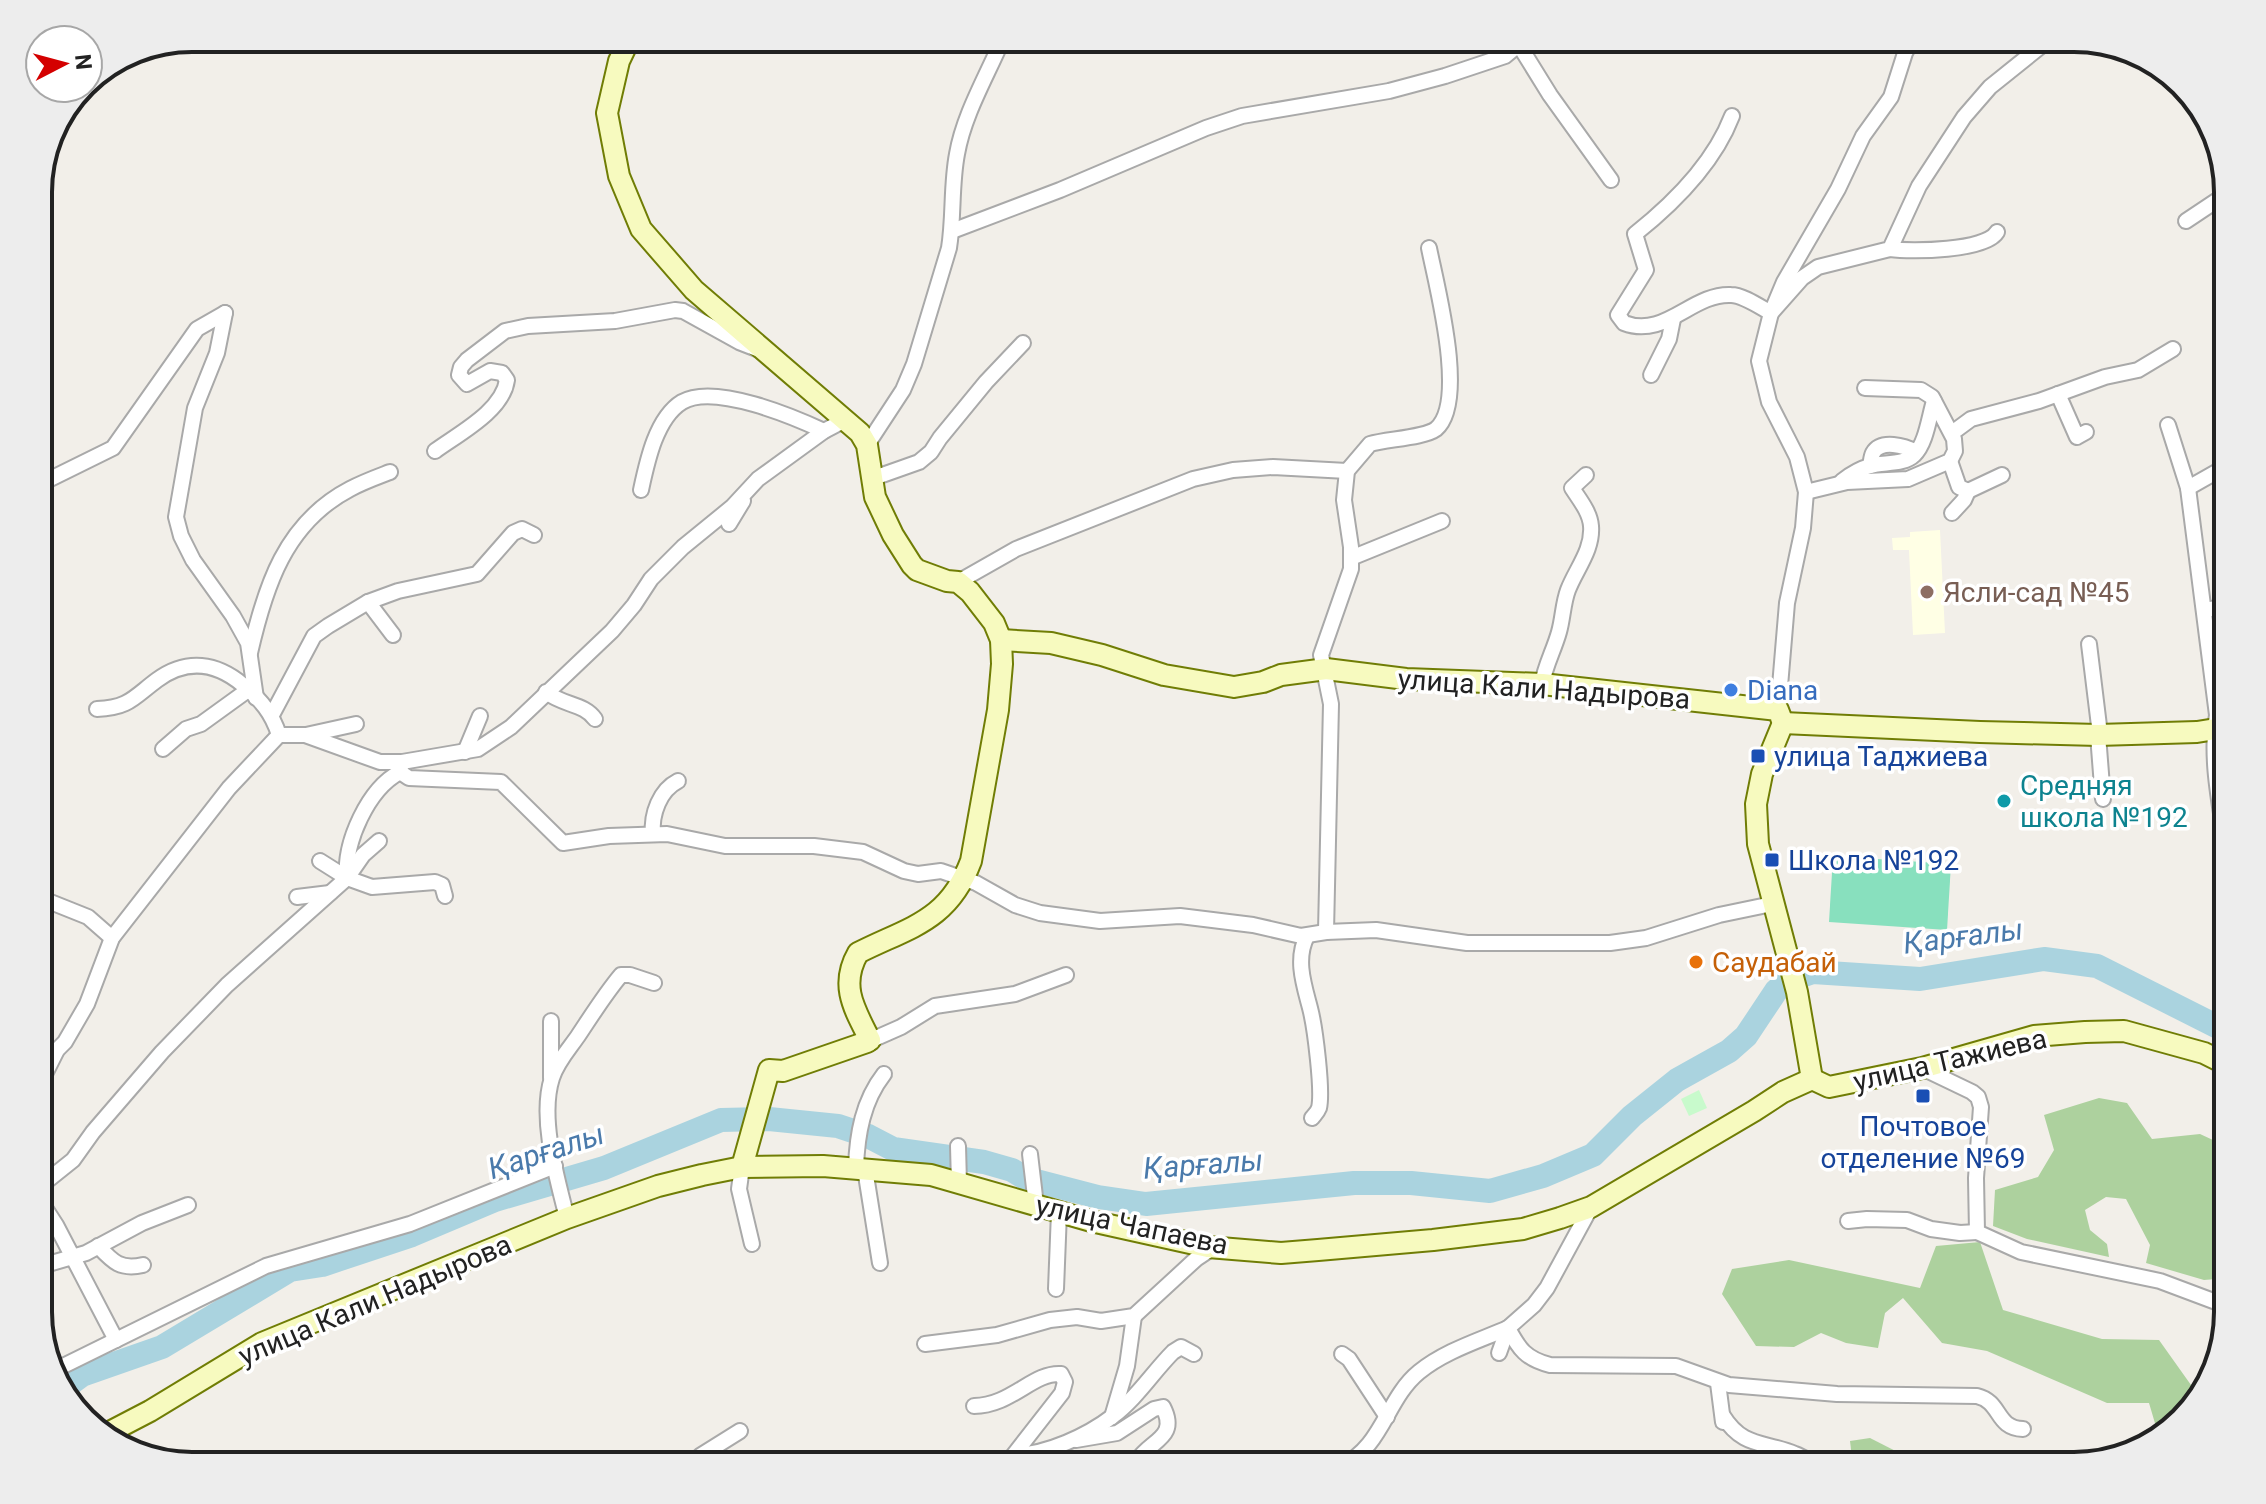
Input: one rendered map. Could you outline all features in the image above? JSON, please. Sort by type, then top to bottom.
[{"type":"street","points":[[623,52],[607,113],[613,154],[641,229],[694,290],[860,433],[867,445],[871,479],[880,510],[917,570],[958,582],[1016,549],[1193,479],[1233,470],[1273,467],[1347,471]]},
{"type":"street","points":[[867,445],[903,390],[914,364],[952,231],[951,189],[960,139],[997,52]]},
{"type":"street","points":[[952,231],[1242,116],[1389,91],[1510,52]]},
{"type":"street","points":[[1528,52],[1550,95],[1611,180]]},
{"type":"street","points":[[1812,1079],[1797,992],[1758,844],[1756,804],[1780,717],[1787,603],[1803,528],[1806,492],[1797,457],[1755,366],[1784,282],[1838,189],[1863,136],[1880,108],[1891,97],[1906,52]]},
{"type":"street","points":[[1890,249],[1919,186],[1964,117],[1990,87],[2034,52]]},
{"type":"street","points":[[1732,116],[1706,164],[1635,234],[1646,270],[1618,315],[1620,320],[1631,326],[1641,327],[1673,319],[1710,299],[1734,294],[1771,313]]},
{"type":"street","points":[[2186,221],[2214,202]]},
{"type":"street","points":[[1771,313],[1802,278],[1818,267],[1890,249],[1917,250],[1984,242],[1997,232]]},
{"type":"street","points":[[1326,932],[1331,704],[1321,655],[1351,569],[1344,500],[1347,471],[1370,444],[1428,433],[1438,427],[1443,418],[1449,391],[1448,345],[1429,248]]},
{"type":"street","points":[[435,451],[493,408],[502,397],[507,380],[502,373],[490,371],[467,384],[459,375],[467,360],[505,331],[528,326],[615,321],[675,310],[683,311],[739,342],[761,350]]},
{"type":"street","points":[[52,478],[113,448],[197,329],[225,313],[217,353],[195,408],[176,517],[193,560],[241,630],[250,654]]},
{"type":"street","points":[[1651,375],[1669,339],[1673,319]]},
{"type":"street","points":[[871,479],[919,462],[931,452],[986,382],[1023,343]]},
{"type":"street","points":[[1952,433],[1971,419],[2105,377],[2138,370],[2173,349]]},
{"type":"street","points":[[1806,492],[1839,484],[1908,479],[1950,461],[1955,451],[1952,433],[1934,401],[1921,390],[1865,388]]},
{"type":"street","points":[[2058,394],[2077,437],[2086,432]]},
{"type":"street","points":[[641,490],[656,434],[683,402],[717,398],[738,401],[774,410],[824,431]]},
{"type":"street","points":[[1839,484],[1852,473],[1870,466],[1902,461],[1916,452],[1934,401]]},
{"type":"street","points":[[305,735],[401,767],[478,749],[511,727],[612,631],[664,566],[758,479],[824,431],[845,420]]},
{"type":"street","points":[[2168,425],[2188,488],[2214,689]]},
{"type":"street","points":[[1950,461],[1959,487],[1968,491]]},
{"type":"street","points":[[252,694],[250,654],[269,581],[297,531],[319,510],[349,489],[390,472]]},
{"type":"street","points":[[2188,488],[2214,473]]},
{"type":"street","points":[[1542,684],[1544,670],[1559,633],[1567,593],[1590,540],[1591,526],[1586,510],[1572,488],[1586,475]]},
{"type":"street","points":[[1952,513],[1968,491],[2002,475]]},
{"type":"street","points":[[729,524],[745,493]]},
{"type":"street","points":[[1351,558],[1442,521]]},
{"type":"street","points":[[273,713],[314,636],[368,602],[398,591],[477,574],[513,533],[522,529],[534,535]]},
{"type":"street","points":[[868,1041],[850,1001],[850,974],[858,953],[928,920],[947,904],[971,861],[998,710],[1001,640],[982,605],[958,582]]},
{"type":"street","points":[[368,602],[393,635]]},
{"type":"street","points":[[2205,610],[2214,608]]},
{"type":"street","name":"улица Кали Надырова","points":[[1001,640],[1051,643],[1164,675],[1234,687],[1281,675],[1326,669],[1406,679],[1542,684],[1780,717],[2099,734],[2214,729]]},
{"type":"street","points":[[2089,644],[2103,799]]},
{"type":"street","points":[[97,709],[128,704],[169,673],[207,665],[226,671],[273,713],[279,735]]},
{"type":"street","points":[[546,692],[560,702],[584,707],[595,719]]},
{"type":"street","points":[[163,749],[186,729],[201,724],[252,694]]},
{"type":"street","points":[[465,752],[480,716]]},
{"type":"street","points":[[52,1060],[87,1004],[112,938],[229,788],[279,735],[305,735],[356,724]]},
{"type":"street","points":[[401,767],[409,778],[501,782],[563,843],[653,834],[685,836],[725,846],[814,846],[863,852],[904,871],[918,874],[941,871],[964,878],[1015,905],[1040,913],[1100,921],[1180,916],[1253,925],[1307,936],[1376,930],[1467,943],[1610,943],[1646,938],[1719,915],[1772,904]]},
{"type":"street","points":[[347,878],[348,850],[362,814],[401,767]]},
{"type":"street","points":[[653,834],[653,816],[657,807],[671,784],[678,781]]},
{"type":"street","points":[[52,1177],[73,1160],[162,1052],[217,995],[347,878],[363,855],[379,841]]},
{"type":"street","points":[[320,861],[347,878],[372,887],[435,882],[442,885],[445,896]]},
{"type":"street","points":[[297,897],[331,893]]},
{"type":"street","points":[[52,903],[88,917],[112,938]]},
{"type":"street","points":[[1307,936],[1303,944],[1302,987],[1310,1009],[1319,1103],[1318,1111],[1312,1118]]},
{"type":"street","points":[[551,1078],[560,1059],[621,975],[654,983]]},
{"type":"street","points":[[752,1244],[739,1189],[742,1167],[769,1070],[783,1071],[868,1041],[901,1027],[935,1006],[1015,994],[1066,975]]},
{"type":"street","points":[[551,1021],[551,1078],[547,1113],[567,1218]]},
{"type":"street","name":"улица Тажиева","points":[[1812,1079],[1829,1087],[1922,1068],[2034,1036],[2124,1031],[2214,1058]]},
{"type":"street","points":[[52,1052],[57,1050]]},
{"type":"street","points":[[1922,1068],[1978,1097],[1981,1107],[1976,1178],[1977,1232]]},
{"type":"street","points":[[880,1263],[857,1142],[861,1121],[875,1086],[884,1074]]},
{"type":"street","name":"улица Чапаева","points":[[567,1218],[658,1186],[742,1167],[860,1168],[959,1175],[1035,1198],[1059,1212],[1214,1247],[1281,1253],[1433,1240],[1523,1229],[1591,1207],[1783,1092],[1812,1079]]},
{"type":"street","points":[[958,1146],[959,1175]]},
{"type":"street","points":[[1030,1154],[1035,1198]]},
{"type":"street","points":[[63,1366],[266,1266],[410,1224],[556,1168]]},
{"type":"street","points":[[52,1263],[73,1257],[142,1223],[188,1205]]},
{"type":"street","points":[[1362,1452],[1387,1417],[1399,1393],[1418,1373],[1456,1350],[1508,1328],[1534,1305],[1547,1288],[1591,1207]]},
{"type":"street","points":[[1056,1289],[1059,1212]]},
{"type":"street","name":"улица Кали Надырова","points":[[116,1429],[262,1343],[567,1218]]},
{"type":"street","points":[[52,1220],[116,1340]]},
{"type":"street","points":[[1848,1221],[1907,1220],[1931,1229],[1977,1232],[2021,1252],[2160,1281],[2214,1301]]},
{"type":"street","points":[[98,1246],[118,1266],[130,1268],[143,1265]]},
{"type":"street","points":[[925,1344],[997,1335],[1050,1320],[1077,1317],[1101,1321],[1134,1316],[1196,1259],[1214,1247]]},
{"type":"street","points":[[1112,1417],[1127,1366],[1134,1316]]},
{"type":"street","points":[[1499,1353],[1508,1328]]},
{"type":"street","points":[[1508,1328],[1521,1352],[1533,1361],[1550,1365],[1676,1366],[1718,1383],[1837,1394],[1977,1396],[1990,1400],[2009,1425],[2023,1429]]},
{"type":"street","points":[[1035,1452],[1071,1440],[1112,1417],[1181,1347],[1194,1354]]},
{"type":"street","points":[[1342,1354],[1359,1372],[1387,1417]]},
{"type":"street","points":[[974,1406],[989,1406],[1016,1395],[1051,1373],[1061,1374],[1065,1382],[1062,1393],[1016,1452]]},
{"type":"street","points":[[1718,1383],[1725,1435]]},
{"type":"street","points":[[1071,1440],[1117,1433],[1154,1409],[1163,1407],[1168,1416],[1168,1427],[1163,1438],[1143,1452]]},
{"type":"street","points":[[1723,1416],[1732,1431],[1741,1438],[1790,1452]]},
{"type":"street","points":[[706,1452],[740,1431]]},
{"type":"shaded area","name":"Ясли-сад №45","points":[[1940,530],[1945,633],[1913,635],[1909,550],[1893,550],[1892,538],[1910,537],[1910,532]]},
{"type":"green space","points":[[1833,856],[1951,864],[1947,930],[1829,922]]},
{"type":"green space","points":[[1699,1090],[1707,1108],[1689,1116],[1681,1099]]},
{"type":"green space","points":[[2099,1098],[2127,1103],[2152,1139],[2200,1134],[2214,1140],[2214,1279],[2204,1280],[2146,1263],[2150,1245],[2126,1199],[2106,1197],[2085,1210],[2090,1230],[2107,1244],[2109,1257],[2027,1239],[1993,1226],[1995,1190],[2038,1177],[2054,1150],[2044,1115]]},
{"type":"green space","points":[[1980,1242],[2003,1310],[2102,1339],[2159,1340],[2192,1388],[2156,1425],[2149,1403],[2107,1403],[1987,1351],[1942,1343],[1903,1298],[1885,1313],[1878,1348],[1846,1343],[1821,1333],[1794,1347],[1756,1346],[1722,1294],[1732,1269],[1789,1260],[1920,1288],[1936,1246]]},
{"type":"green space","points":[[1870,1438],[1898,1452],[1851,1452],[1850,1441]]},
{"type":"waterway","name":"Қарғалы","points":[[71,1383],[82,1375],[162,1347],[290,1270],[322,1265],[412,1235],[495,1200],[604,1168],[721,1120],[769,1119],[838,1126],[893,1149],[984,1162],[1012,1170],[1025,1178],[1098,1197],[1146,1204],[1354,1183],[1411,1183],[1490,1191],[1543,1176],[1593,1155],[1632,1116],[1677,1080],[1729,1051],[1746,1036],[1776,991],[1787,981],[1813,972],[1920,979],[2044,959],[2097,966],[2214,1025]]},
{"type":"place","name":"Ясли-сад №45","points":[[1927,592]]},
{"type":"place","name":"Diana","points":[[1731,690]]},
{"type":"place","name":"улица Таджиева","points":[[1758,756]]},
{"type":"place","name":"Средняя школа №192","points":[[2004,801]]},
{"type":"place","name":"Школа №192","points":[[1772,860]]},
{"type":"place","name":"Саудабай","points":[[1696,962]]},
{"type":"place","name":"Почтовое отделение №69","points":[[1923,1096]]}]
